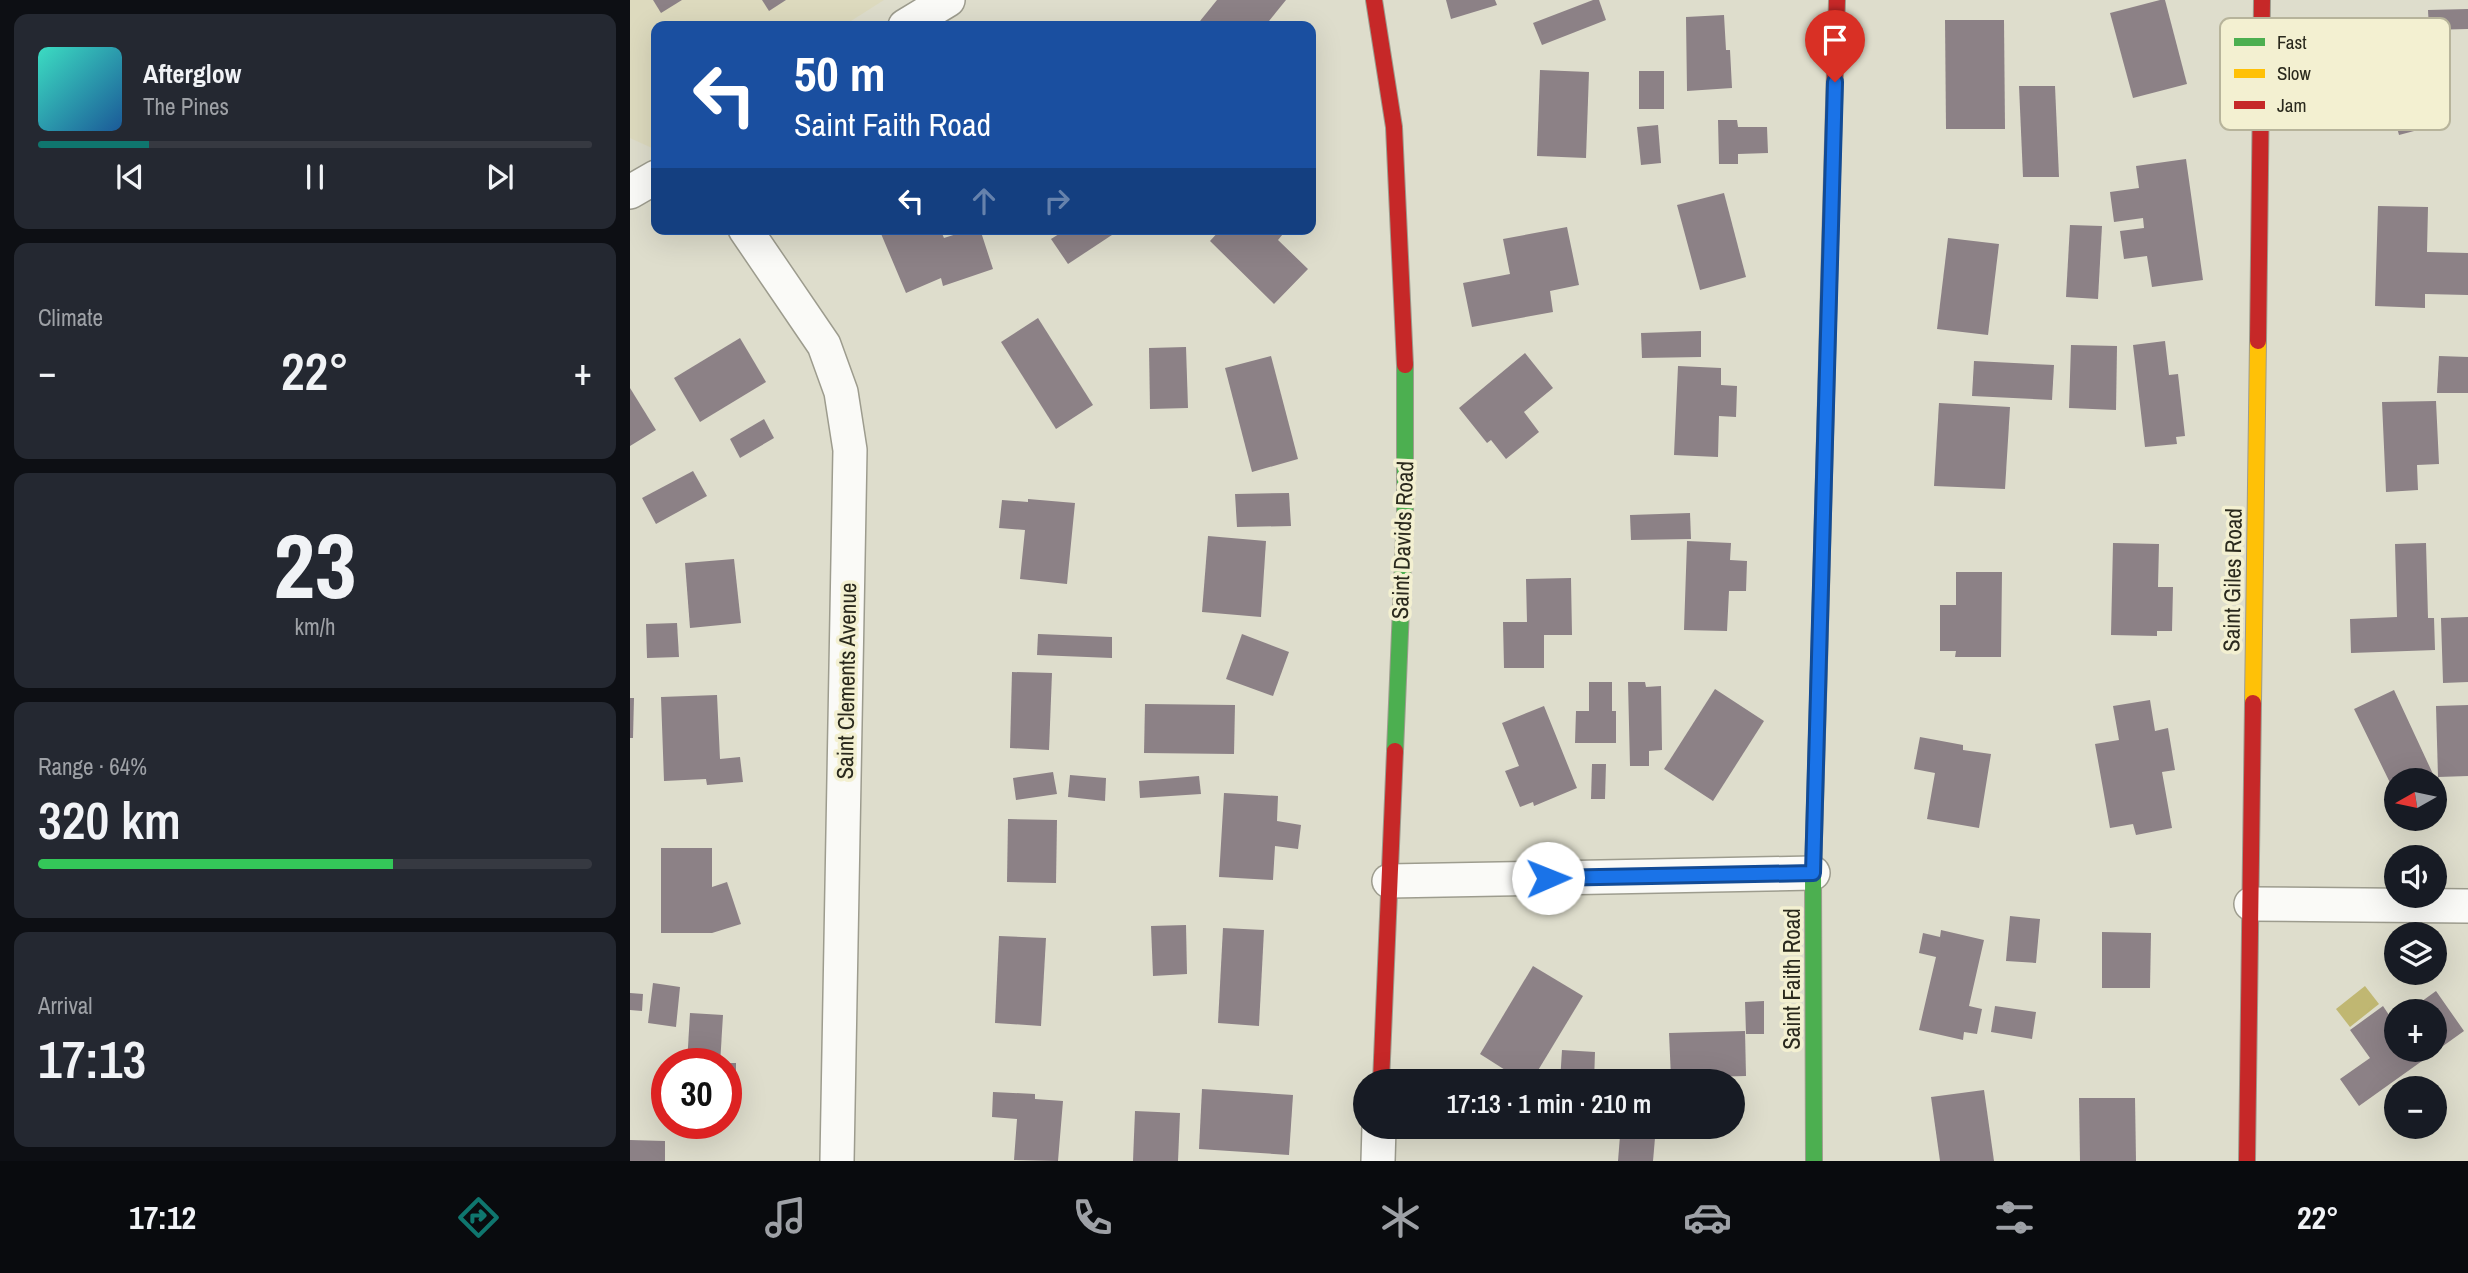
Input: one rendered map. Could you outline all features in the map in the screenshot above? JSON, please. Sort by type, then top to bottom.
[{"type":"street","points":[[913,21],[948,0]]},
{"type":"street","name":"Saint Davids Road","points":[[1374,0],[1394,127],[1405,331],[1405,513],[1382,1069]]},
{"type":"street","name":"Saint Faith Road","points":[[1814,1161],[1813,873],[1838,0]]},
{"type":"street","name":"Saint Giles Road","points":[[2262,0],[2262,18]]},
{"type":"street","name":"Saint Giles Road","points":[[2247,1161],[2260,130]]},
{"type":"street","points":[[630,192],[651,180]]},
{"type":"street","name":"Saint Clements Avenue","points":[[749,235],[824,345],[841,392],[850,450],[837,1161]]},
{"type":"street","points":[[1390,881],[1813,873]]},
{"type":"street","points":[[2251,904],[2468,906]]},
{"type":"street","points":[[1378,1161],[1379,1139]]},
{"type":"shaded area","points":[[630,0],[884,0],[851,21],[651,21],[651,148],[630,138]]},
{"type":"shaded area","points":[[2365,986],[2379,1004],[2350,1027],[2336,1009]]},
{"type":"building","points":[[653,0],[682,0],[661,13]]},
{"type":"building","points":[[762,0],[786,0],[769,11]]},
{"type":"building","points":[[1217,0],[1286,0],[1269,21],[1200,21]]},
{"type":"building","points":[[1446,0],[1495,0],[1497,5],[1451,19]]},
{"type":"building","points":[[1599,0],[1606,20],[1542,45],[1533,23]]},
{"type":"building","points":[[2165,0],[2187,84],[2133,98],[2110,13]]},
{"type":"building","points":[[2468,9],[2468,29],[2450,29],[2450,18],[2428,18],[2428,10]]},
{"type":"building","points":[[1724,15],[1726,50],[1730,50],[1732,88],[1687,91],[1686,17]]},
{"type":"building","points":[[1945,20],[2004,20],[2005,129],[1946,129]]},
{"type":"building","points":[[1540,70],[1589,72],[1586,158],[1537,156]]},
{"type":"building","points":[[1639,71],[1664,71],[1664,109],[1639,109]]},
{"type":"building","points":[[2019,86],[2055,86],[2059,177],[2023,177]]},
{"type":"building","points":[[1718,120],[1737,120],[1738,127],[1767,127],[1768,153],[1738,154],[1738,164],[1719,164]]},
{"type":"building","points":[[1658,125],[1661,163],[1641,165],[1637,127]]},
{"type":"building","points":[[2398,130],[2418,130],[2399,135]]},
{"type":"building","points":[[2186,159],[2203,280],[2152,287],[2147,256],[2124,259],[2120,231],[2144,228],[2143,218],[2114,222],[2110,192],[2139,188],[2136,166]]},
{"type":"building","points":[[1724,193],[1746,277],[1700,290],[1677,205]]},
{"type":"building","points":[[2378,206],[2428,207],[2427,252],[2468,253],[2468,295],[2425,294],[2425,308],[2375,306]]},
{"type":"building","points":[[2070,225],[2102,226],[2098,299],[2066,297]]},
{"type":"building","points":[[1567,227],[1579,285],[1550,291],[1553,312],[1472,327],[1463,283],[1510,274],[1503,239]]},
{"type":"building","points":[[882,235],[943,235],[944,238],[953,235],[982,235],[993,269],[943,286],[941,278],[906,293]]},
{"type":"building","points":[[1057,235],[1112,235],[1068,264],[1051,239]]},
{"type":"building","points":[[1216,235],[1282,235],[1278,240],[1308,269],[1274,304],[1210,241]]},
{"type":"building","points":[[1948,238],[1999,244],[1988,335],[1937,329]]},
{"type":"building","points":[[1038,318],[1093,405],[1056,429],[1001,342]]},
{"type":"building","points":[[1701,331],[1701,357],[1642,358],[1641,333]]},
{"type":"building","points":[[740,338],[766,382],[700,422],[674,378]]},
{"type":"building","points":[[2165,341],[2169,375],[2178,374],[2185,436],[2176,437],[2177,444],[2145,447],[2133,345]]},
{"type":"building","points":[[2071,345],[2117,346],[2116,410],[2069,408]]},
{"type":"building","points":[[1186,347],[1188,408],[1150,409],[1149,348]]},
{"type":"building","points":[[1525,353],[1553,388],[1524,412],[1539,432],[1506,459],[1491,440],[1487,443],[1459,408]]},
{"type":"building","points":[[1271,356],[1298,459],[1252,472],[1225,368]]},
{"type":"building","points":[[2439,356],[2468,357],[2468,393],[2437,393]]},
{"type":"building","points":[[1974,361],[2054,365],[2052,400],[1972,396]]},
{"type":"building","points":[[1678,366],[1721,368],[1721,385],[1737,386],[1736,417],[1719,416],[1718,457],[1674,455]]},
{"type":"building","points":[[630,388],[656,430],[630,446]]},
{"type":"building","points":[[2436,401],[2439,464],[2417,465],[2418,490],[2386,492],[2382,402]]},
{"type":"building","points":[[1939,403],[2010,407],[2005,489],[1934,486]]},
{"type":"building","points":[[764,419],[774,438],[740,458],[730,439]]},
{"type":"building","points":[[693,471],[707,496],[656,524],[642,498]]},
{"type":"building","points":[[1289,493],[1291,526],[1237,527],[1235,494]]},
{"type":"building","points":[[1028,499],[1075,503],[1067,584],[1020,579],[1025,530],[999,528],[1002,500],[1028,502]]},
{"type":"building","points":[[1690,513],[1691,539],[1631,540],[1630,515]]},
{"type":"building","points":[[1208,536],[1266,541],[1261,617],[1202,612]]},
{"type":"building","points":[[1687,541],[1731,543],[1730,560],[1747,561],[1746,591],[1729,591],[1727,631],[1684,630]]},
{"type":"building","points":[[2113,543],[2159,544],[2158,587],[2173,587],[2172,631],[2157,631],[2157,636],[2111,635]]},
{"type":"building","points":[[2426,543],[2428,618],[2434,618],[2435,650],[2351,653],[2350,619],[2397,617],[2395,544]]},
{"type":"building","points":[[734,559],[741,623],[690,628],[685,563]]},
{"type":"building","points":[[1956,572],[2002,572],[2001,657],[1955,657],[1956,651],[1940,651],[1940,605],[1956,605]]},
{"type":"building","points":[[1571,578],[1572,635],[1544,635],[1544,668],[1504,668],[1503,622],[1527,622],[1526,579]]},
{"type":"building","points":[[2468,617],[2468,682],[2443,683],[2441,618]]},
{"type":"building","points":[[677,623],[679,657],[647,658],[646,624]]},
{"type":"building","points":[[1038,634],[1112,637],[1112,658],[1037,655]]},
{"type":"building","points":[[1242,634],[1289,652],[1273,696],[1226,679]]},
{"type":"building","points":[[1012,672],[1052,673],[1049,750],[1010,748]]},
{"type":"building","points":[[1589,682],[1612,682],[1616,743],[1575,743],[1576,711],[1589,711]]},
{"type":"building","points":[[1628,682],[1645,682],[1646,687],[1661,686],[1662,750],[1649,751],[1649,766],[1630,766]]},
{"type":"building","points":[[1715,689],[1764,721],[1713,801],[1664,769]]},
{"type":"building","points":[[2394,690],[2430,768],[2384,768],[2384,770],[2354,709]]},
{"type":"building","points":[[717,695],[720,759],[740,757],[743,782],[707,785],[706,779],[664,781],[661,697]]},
{"type":"building","points":[[630,698],[634,698],[633,738],[630,738]]},
{"type":"building","points":[[2150,700],[2155,731],[2168,728],[2175,770],[2162,772],[2172,828],[2136,835],[2133,824],[2110,828],[2095,744],[2119,740],[2113,706]]},
{"type":"building","points":[[1145,704],[1235,705],[1234,754],[1144,753]]},
{"type":"building","points":[[2468,705],[2468,776],[2447,777],[2447,768],[2438,768],[2436,706]]},
{"type":"building","points":[[1544,706],[1577,788],[1534,806],[1533,802],[1520,807],[1505,771],[1519,766],[1502,723]]},
{"type":"building","points":[[1920,737],[1963,745],[1963,750],[1991,754],[1979,828],[1927,819],[1935,773],[1914,769]]},
{"type":"building","points":[[1592,764],[1606,764],[1605,799],[1591,799]]},
{"type":"building","points":[[1053,772],[1057,794],[1016,800],[1013,778]]},
{"type":"building","points":[[1070,775],[1106,778],[1105,801],[1068,797]]},
{"type":"building","points":[[1199,776],[1201,794],[1140,798],[1139,781]]},
{"type":"building","points":[[1224,793],[1278,796],[1277,821],[1301,825],[1298,849],[1275,846],[1273,880],[1219,877]]},
{"type":"building","points":[[1008,819],[1057,820],[1056,883],[1007,882]]},
{"type":"building","points":[[661,848],[712,848],[712,887],[727,882],[741,924],[712,933],[661,933]]},
{"type":"building","points":[[2010,916],[2040,919],[2036,963],[2006,961]]},
{"type":"building","points":[[1186,925],[1187,974],[1153,976],[1151,926]]},
{"type":"building","points":[[1223,928],[1264,930],[1259,1026],[1218,1023]]},
{"type":"building","points":[[1941,930],[1984,940],[1969,1006],[1982,1009],[1977,1034],[1964,1032],[1963,1040],[1919,1030],[1936,957],[1919,953],[1923,933],[1940,937]]},
{"type":"building","points":[[2102,932],[2151,933],[2150,988],[2102,988]]},
{"type":"building","points":[[999,936],[1046,938],[1041,1026],[995,1023]]},
{"type":"building","points":[[1533,966],[1583,996],[1539,1069],[1504,1069],[1480,1054]]},
{"type":"building","points":[[653,983],[680,987],[676,1027],[648,1023]]},
{"type":"building","points":[[2436,991],[2442,999],[2425,999]]},
{"type":"building","points":[[630,993],[643,994],[642,1011],[630,1010]]},
{"type":"building","points":[[1764,1001],[1764,1034],[1746,1034],[1745,1002]]},
{"type":"building","points":[[1995,1006],[2036,1012],[2032,1039],[1991,1032]]},
{"type":"building","points":[[2383,1006],[2384,1062],[2421,1062],[2401,1076],[2384,1076],[2384,1088],[2359,1106],[2340,1079],[2370,1058],[2350,1030]]},
{"type":"building","points":[[2447,1007],[2464,1031],[2447,1043]]},
{"type":"building","points":[[690,1013],[723,1015],[721,1048],[688,1048]]},
{"type":"building","points":[[1745,1031],[1746,1076],[1745,1069],[1671,1069],[1669,1033]]},
{"type":"building","points":[[1562,1050],[1595,1052],[1594,1069],[1561,1069]]},
{"type":"building","points":[[1202,1089],[1293,1095],[1289,1155],[1199,1149]]},
{"type":"building","points":[[1984,1090],[1994,1161],[1940,1161],[1931,1097]]},
{"type":"building","points":[[993,1092],[1035,1094],[1035,1099],[1063,1101],[1058,1161],[1014,1160],[1017,1119],[992,1117]]},
{"type":"building","points":[[2079,1098],[2135,1098],[2136,1161],[2080,1161]]},
{"type":"building","points":[[1135,1111],[1180,1113],[1178,1161],[1133,1161]]},
{"type":"building","points":[[1620,1139],[1655,1139],[1653,1161],[1618,1161]]},
{"type":"building","points":[[630,1140],[665,1141],[665,1161],[630,1161]]},
{"type":"traffic: fast","points":[[1395,751],[1405,513],[1405,365]]},
{"type":"traffic: fast","points":[[1814,1161],[1813,873],[1819,665]]},
{"type":"traffic: slow","points":[[1819,665],[1830,247]]},
{"type":"traffic: slow","points":[[2253,703],[2258,341]]},
{"type":"traffic: jam","points":[[1374,0],[1394,127],[1405,365]]},
{"type":"traffic: jam","points":[[1830,247],[1837,0]]},
{"type":"traffic: jam","points":[[2262,0],[2262,18]]},
{"type":"traffic: jam","points":[[2258,341],[2260,130]]},
{"type":"traffic: jam","points":[[2247,1161],[2253,703]]},
{"type":"traffic: jam","points":[[1382,1069],[1395,751]]},
{"type":"route","points":[[1548,878],[1813,873],[1835,82]]}]
